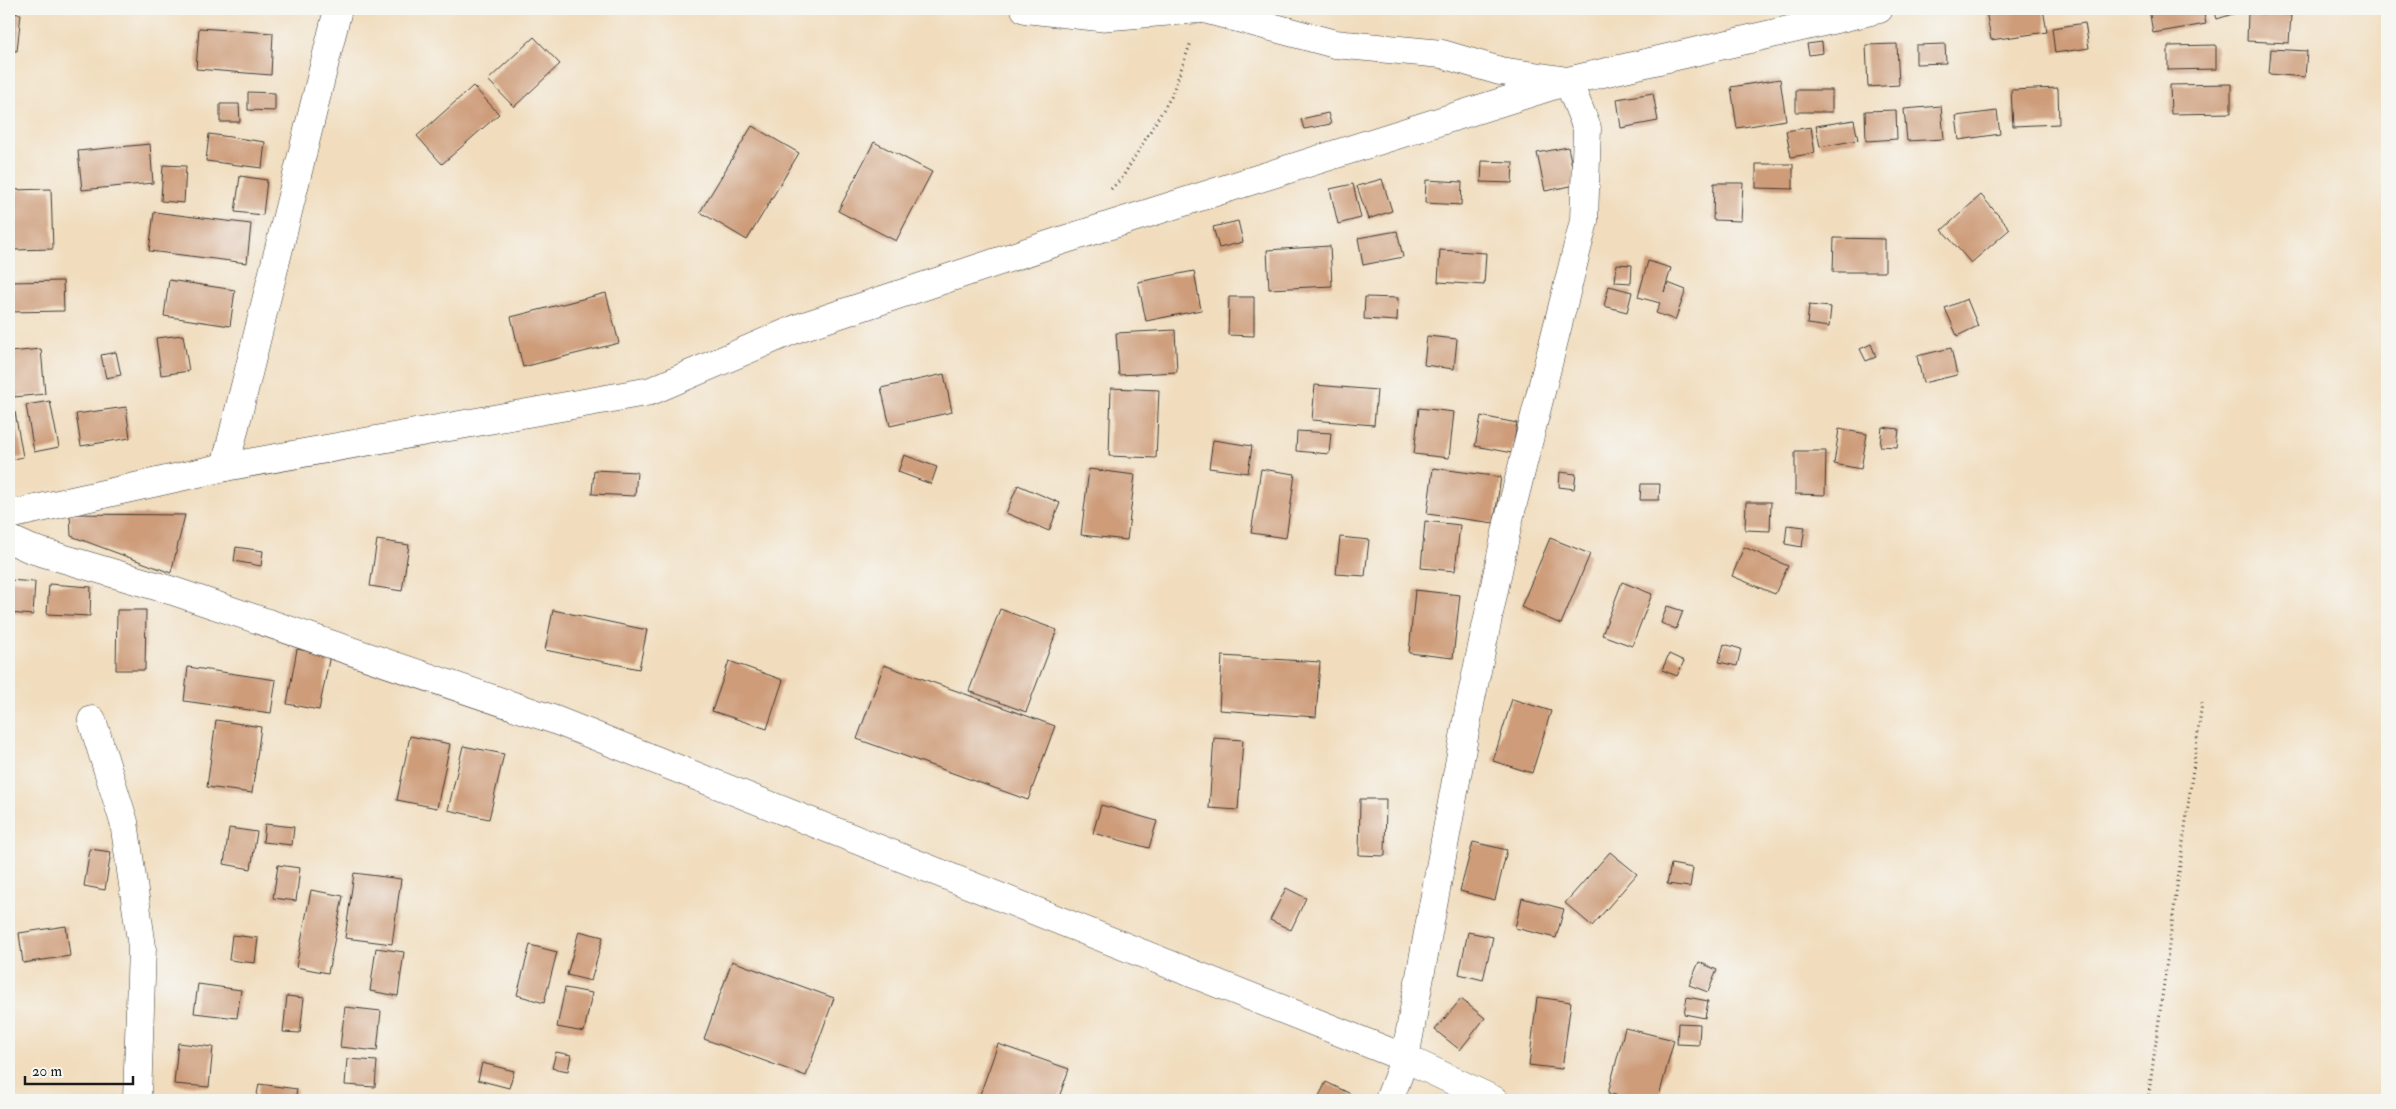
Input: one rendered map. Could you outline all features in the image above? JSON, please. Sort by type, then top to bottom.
[{"type":"street","points":[[224,467],[338,9]]},
{"type":"street","points":[[1025,9],[1099,17],[1200,9]]},
{"type":"street","points":[[1204,9],[1335,44],[1442,54],[1500,72],[1568,80]]},
{"type":"street","points":[[9,515],[224,467],[651,392],[798,328],[1060,241],[1568,80],[1879,9]]},
{"type":"street","points":[[1389,1100],[1405,1058],[1471,699],[1506,533],[1584,221],[1587,128],[1568,80]]},
{"type":"street","points":[[9,539],[31,549],[173,592],[555,720],[1405,1058],[1494,1100]]},
{"type":"street","points":[[92,720],[124,822],[142,947],[137,1100]]},
{"type":"path","points":[[1108,192],[1122,178],[1171,97],[1193,35]]},
{"type":"path","points":[[2148,1100],[2202,703]]},
{"type":"building","points":[[2043,9],[2047,32],[1991,40],[1986,10]]},
{"type":"building","points":[[2149,9],[2203,9],[2206,24],[2153,33]]},
{"type":"building","points":[[2214,9],[2235,9],[2236,13],[2217,19]]},
{"type":"building","points":[[9,13],[21,14],[17,51],[9,50]]},
{"type":"building","points":[[2248,13],[2291,15],[2289,43],[2247,41]]},
{"type":"building","points":[[2085,23],[2089,48],[2055,53],[2052,28]]},
{"type":"building","points":[[199,28],[273,33],[271,75],[196,69]]},
{"type":"building","points":[[534,37],[560,64],[514,107],[488,80]]},
{"type":"building","points":[[1822,42],[1823,53],[1809,55],[1807,44]]},
{"type":"building","points":[[1897,44],[1899,85],[1868,87],[1866,45]]},
{"type":"building","points":[[1945,44],[1946,63],[1916,64],[1916,45]]},
{"type":"building","points":[[2216,45],[2216,69],[2168,70],[2168,46]]},
{"type":"building","points":[[2271,49],[2307,51],[2305,77],[2269,74]]},
{"type":"building","points":[[1780,79],[1786,120],[1737,128],[1731,87]]},
{"type":"building","points":[[2231,84],[2231,113],[2171,114],[2170,85]]},
{"type":"building","points":[[473,86],[499,114],[442,164],[417,136]]},
{"type":"building","points":[[2058,88],[2059,124],[2013,126],[2011,90]]},
{"type":"building","points":[[1796,90],[1832,90],[1832,112],[1796,112]]},
{"type":"building","points":[[248,92],[275,93],[275,111],[248,110]]},
{"type":"building","points":[[1653,93],[1658,121],[1621,128],[1617,99]]},
{"type":"building","points":[[220,104],[239,104],[240,122],[220,122]]},
{"type":"building","points":[[1941,106],[1944,139],[1907,141],[1904,109]]},
{"type":"building","points":[[1896,110],[1897,139],[1866,141],[1865,111]]},
{"type":"building","points":[[1997,111],[2000,134],[1959,140],[1956,116]]},
{"type":"building","points":[[1328,113],[1331,124],[1304,129],[1301,119]]},
{"type":"building","points":[[1854,120],[1858,140],[1820,147],[1816,126]]},
{"type":"building","points":[[752,126],[799,153],[747,240],[700,212]]},
{"type":"building","points":[[1811,127],[1815,153],[1791,157],[1786,131]]},
{"type":"building","points":[[209,134],[265,142],[262,168],[206,161]]},
{"type":"building","points":[[874,142],[932,172],[896,241],[838,211]]},
{"type":"building","points":[[150,144],[153,183],[82,190],[78,151]]},
{"type":"building","points":[[1568,147],[1576,185],[1545,191],[1537,153]]},
{"type":"building","points":[[1482,161],[1513,162],[1512,183],[1481,182]]},
{"type":"building","points":[[1756,164],[1793,164],[1793,189],[1756,188]]},
{"type":"building","points":[[163,165],[186,166],[184,203],[161,201]]},
{"type":"building","points":[[240,176],[267,180],[263,215],[235,212]]},
{"type":"building","points":[[1382,179],[1392,211],[1368,219],[1357,186]]},
{"type":"building","points":[[1426,180],[1462,182],[1461,205],[1425,203]]},
{"type":"building","points":[[1714,183],[1743,183],[1741,221],[1713,220]]},
{"type":"building","points":[[1353,184],[1361,218],[1338,224],[1330,189]]},
{"type":"building","points":[[51,189],[53,249],[13,250],[11,190]]},
{"type":"building","points":[[1981,195],[2010,229],[1971,263],[1942,230]]},
{"type":"building","points":[[154,212],[251,224],[247,263],[149,251]]},
{"type":"building","points":[[1238,221],[1243,242],[1219,248],[1213,227]]},
{"type":"building","points":[[1397,231],[1403,257],[1363,265],[1358,238]]},
{"type":"building","points":[[1834,238],[1885,239],[1885,272],[1833,272]]},
{"type":"building","points":[[1330,246],[1332,286],[1269,289],[1267,250]]},
{"type":"building","points":[[1440,250],[1486,253],[1484,285],[1438,282]]},
{"type":"building","points":[[1648,261],[1671,268],[1664,292],[1668,283],[1686,290],[1675,320],[1656,313],[1660,303],[1638,297]]},
{"type":"building","points":[[1617,264],[1632,265],[1631,283],[1615,282]]},
{"type":"building","points":[[1194,271],[1201,310],[1146,321],[1138,282]]},
{"type":"building","points":[[169,280],[235,290],[230,326],[164,316]]},
{"type":"building","points":[[63,281],[64,311],[9,312],[9,282]]},
{"type":"building","points":[[1609,286],[1632,292],[1627,312],[1604,306]]},
{"type":"building","points":[[606,293],[619,343],[523,367],[511,317]]},
{"type":"building","points":[[1229,297],[1254,297],[1254,336],[1228,335]]},
{"type":"building","points":[[1365,297],[1398,298],[1397,321],[1364,319]]},
{"type":"building","points":[[1967,299],[1978,326],[1957,336],[1945,308]]},
{"type":"building","points":[[1809,305],[1831,307],[1829,327],[1807,324]]},
{"type":"building","points":[[1175,330],[1177,372],[1119,375],[1116,333]]},
{"type":"building","points":[[183,335],[189,371],[161,375],[156,338]]},
{"type":"building","points":[[1427,336],[1457,339],[1454,369],[1424,365]]},
{"type":"building","points":[[1871,344],[1876,357],[1866,361],[1860,349]]},
{"type":"building","points":[[1951,348],[1957,375],[1923,383],[1917,356]]},
{"type":"building","points":[[41,349],[45,394],[14,397],[10,352]]},
{"type":"building","points":[[116,352],[121,375],[106,378],[101,355]]},
{"type":"building","points":[[944,374],[952,412],[890,426],[881,388]]},
{"type":"building","points":[[1315,385],[1377,390],[1374,425],[1312,420]]},
{"type":"building","points":[[1111,388],[1159,390],[1156,458],[1109,456]]},
{"type":"building","points":[[50,401],[59,447],[34,452],[26,405]]},
{"type":"building","points":[[126,407],[130,438],[81,446],[76,414]]},
{"type":"building","points":[[1419,408],[1454,412],[1449,458],[1414,454]]},
{"type":"building","points":[[15,412],[23,457],[9,460],[9,413]]},
{"type":"building","points":[[1481,416],[1517,423],[1512,453],[1475,446]]},
{"type":"building","points":[[1882,427],[1899,429],[1897,447],[1880,446]]},
{"type":"building","points":[[1839,429],[1867,434],[1861,469],[1834,464]]},
{"type":"building","points":[[1297,431],[1331,433],[1329,454],[1296,451]]},
{"type":"building","points":[[1213,440],[1252,446],[1248,473],[1209,468]]},
{"type":"building","points":[[1795,451],[1826,451],[1825,495],[1795,494]]},
{"type":"building","points":[[904,455],[937,467],[931,484],[898,472]]},
{"type":"building","points":[[1433,468],[1501,477],[1494,523],[1427,514]]},
{"type":"building","points":[[1089,469],[1135,475],[1127,540],[1081,535]]},
{"type":"building","points":[[1261,469],[1295,474],[1286,538],[1251,533]]},
{"type":"building","points":[[594,470],[637,472],[635,496],[592,494]]},
{"type":"building","points":[[1560,472],[1576,474],[1574,489],[1559,487]]},
{"type":"building","points":[[1641,484],[1660,484],[1659,500],[1640,500]]},
{"type":"building","points":[[1018,485],[1060,503],[1049,531],[1006,513]]},
{"type":"building","points":[[1746,502],[1771,502],[1770,531],[1745,530]]},
{"type":"building","points":[[70,514],[185,515],[171,573],[71,536]]},
{"type":"building","points":[[1425,521],[1460,525],[1455,571],[1421,568]]},
{"type":"building","points":[[1787,525],[1805,527],[1802,547],[1785,544]]},
{"type":"building","points":[[1340,537],[1369,540],[1365,576],[1336,574]]},
{"type":"building","points":[[1550,538],[1590,554],[1561,624],[1521,607]]},
{"type":"building","points":[[377,540],[409,545],[402,591],[370,586]]},
{"type":"building","points":[[236,547],[263,551],[261,566],[234,561]]},
{"type":"building","points":[[1744,547],[1788,566],[1775,594],[1732,576]]},
{"type":"building","points":[[9,580],[35,582],[33,615],[9,613]]},
{"type":"building","points":[[1622,582],[1652,594],[1632,646],[1602,635]]},
{"type":"building","points":[[49,584],[91,587],[90,616],[47,614]]},
{"type":"building","points":[[1415,590],[1460,595],[1453,658],[1409,653]]},
{"type":"building","points":[[1667,606],[1683,611],[1676,629],[1661,623]]},
{"type":"building","points":[[1000,609],[1057,630],[1026,712],[969,691]]},
{"type":"building","points":[[117,610],[146,610],[145,670],[116,670]]},
{"type":"building","points":[[553,610],[647,630],[639,669],[545,650]]},
{"type":"building","points":[[1724,644],[1741,649],[1737,666],[1719,662]]},
{"type":"building","points":[[297,649],[330,655],[319,710],[287,704]]},
{"type":"building","points":[[1669,654],[1684,661],[1677,676],[1662,670]]},
{"type":"building","points":[[1222,656],[1320,662],[1316,717],[1219,710]]},
{"type":"building","points":[[729,661],[783,680],[767,729],[712,711]]},
{"type":"building","points":[[884,665],[1055,726],[1028,800],[857,739]]},
{"type":"building","points":[[188,667],[276,680],[271,713],[184,701]]},
{"type":"building","points":[[1512,699],[1551,711],[1532,773],[1493,761]]},
{"type":"building","points":[[216,720],[261,727],[252,793],[207,787]]},
{"type":"building","points":[[410,736],[450,744],[437,808],[397,800]]},
{"type":"building","points":[[1214,738],[1243,740],[1238,810],[1209,808]]},
{"type":"building","points":[[463,746],[504,754],[489,819],[448,810]]},
{"type":"building","points":[[1360,799],[1386,799],[1385,856],[1359,855]]},
{"type":"building","points":[[1101,805],[1157,821],[1149,848],[1093,833]]},
{"type":"building","points":[[265,824],[294,827],[292,845],[263,842]]},
{"type":"building","points":[[229,828],[257,832],[251,869],[224,864]]},
{"type":"building","points":[[1473,842],[1507,850],[1495,900],[1460,891]]},
{"type":"building","points":[[90,849],[111,852],[105,890],[84,886]]},
{"type":"building","points":[[1610,852],[1637,874],[1592,926],[1565,903]]},
{"type":"building","points":[[1671,864],[1693,868],[1690,887],[1667,884]]},
{"type":"building","points":[[278,865],[300,868],[296,901],[273,898]]},
{"type":"building","points":[[354,873],[401,879],[392,944],[345,938]]},
{"type":"building","points":[[1286,888],[1306,898],[1291,930],[1270,920]]},
{"type":"building","points":[[311,890],[343,896],[328,973],[296,967]]},
{"type":"building","points":[[1522,898],[1564,909],[1556,938],[1515,928]]},
{"type":"building","points":[[66,926],[70,956],[23,963],[19,933]]},
{"type":"building","points":[[579,931],[603,937],[591,981],[567,975]]},
{"type":"building","points":[[1468,932],[1493,937],[1483,980],[1459,974]]},
{"type":"building","points":[[232,935],[258,938],[255,963],[229,960]]},
{"type":"building","points":[[530,945],[557,952],[544,1003],[517,995]]},
{"type":"building","points":[[376,948],[404,952],[398,996],[370,991]]},
{"type":"building","points":[[732,961],[834,998],[806,1076],[704,1039]]},
{"type":"building","points":[[1699,962],[1717,970],[1708,992],[1689,985]]},
{"type":"building","points":[[198,984],[241,990],[237,1018],[194,1013]]},
{"type":"building","points":[[565,988],[592,993],[584,1032],[557,1027]]},
{"type":"building","points":[[287,996],[304,998],[300,1033],[283,1032]]},
{"type":"building","points":[[1537,997],[1571,1002],[1562,1069],[1529,1065]]},
{"type":"building","points":[[1687,997],[1708,1001],[1705,1018],[1684,1014]]},
{"type":"building","points":[[1461,999],[1485,1018],[1460,1050],[1435,1030]]},
{"type":"building","points":[[345,1007],[381,1011],[377,1051],[340,1047]]},
{"type":"building","points":[[1678,1023],[1700,1024],[1699,1045],[1677,1044]]},
{"type":"building","points":[[1625,1028],[1674,1040],[1658,1100],[1634,1100],[1608,1093]]},
{"type":"building","points":[[178,1043],[213,1047],[209,1087],[174,1084]]},
{"type":"building","points":[[998,1044],[1069,1069],[1058,1100],[978,1100]]},
{"type":"building","points":[[556,1052],[571,1055],[568,1071],[552,1068]]},
{"type":"building","points":[[347,1059],[377,1061],[375,1087],[345,1085]]},
{"type":"building","points":[[482,1063],[514,1071],[509,1088],[478,1080]]},
{"type":"building","points":[[1326,1082],[1357,1097],[1356,1100],[1317,1100]]},
{"type":"building","points":[[259,1084],[297,1089],[295,1100],[256,1100]]}]
